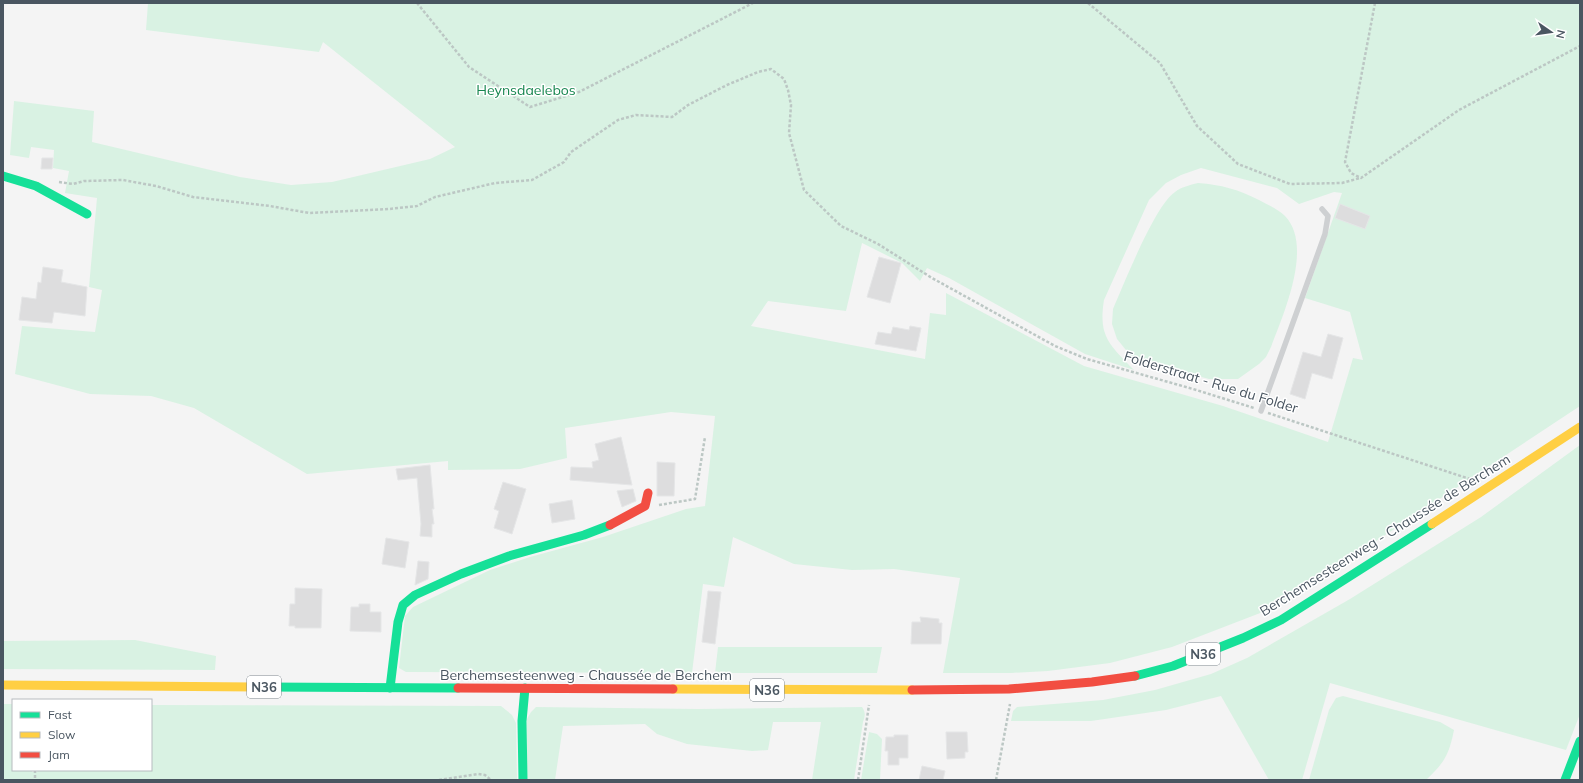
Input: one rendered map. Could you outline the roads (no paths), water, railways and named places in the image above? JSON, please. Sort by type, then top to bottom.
[{"type":"main road","points":[[3,176],[18,179],[68,202],[87,214]]},
{"type":"main road","name":"Berchemsesteenweg - Chaussée de Berchem","points":[[3,685],[869,690],[1009,689],[1092,682],[1130,676],[1173,666],[1243,638],[1282,620],[1492,486],[1580,427]]},
{"type":"main road","points":[[390,688],[398,622],[403,605],[415,595],[438,586],[461,574],[509,556],[584,535],[614,523],[645,506],[648,493]]},
{"type":"main road","points":[[523,780],[522,721],[525,688]]},
{"type":"main road","points":[[1565,780],[1580,741]]},
{"type":"lane","points":[[1261,411],[1325,234],[1328,216],[1322,209]]},
{"type":"park label","name":"Heynsdaelebos","points":[[526,90]]}]
